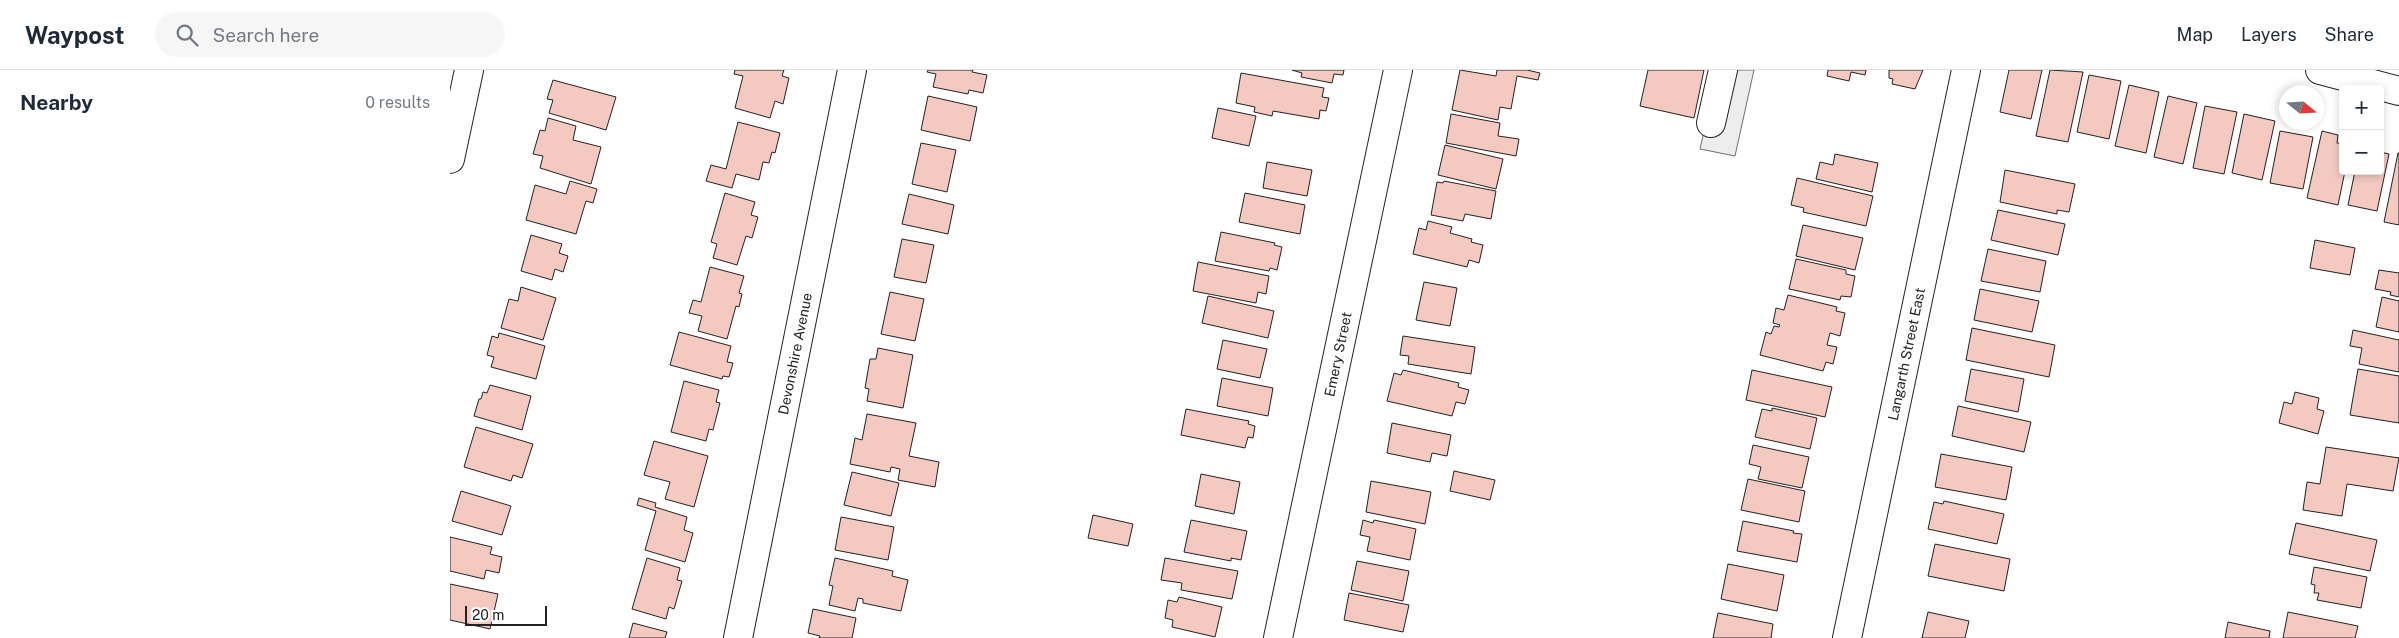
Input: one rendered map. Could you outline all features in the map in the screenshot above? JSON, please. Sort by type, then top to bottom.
[{"type":"street","points":[[450,159],[469,70]]},
{"type":"street","name":"Devonshire Avenue","points":[[738,638],[852,70]]},
{"type":"street","name":"Emery Street","points":[[1278,638],[1398,70]]},
{"type":"street","points":[[1711,123],[1723,70]]},
{"type":"street","name":"Langarth Street East","points":[[1847,638],[1966,70]]},
{"type":"street","points":[[2320,70],[2399,91]]},
{"type":"shaded area","points":[[1718,70],[1754,70],[1735,156],[1700,149]]},
{"type":"building","points":[[735,70],[784,70],[782,76],[789,78],[783,104],[775,101],[770,118],[735,108],[743,76],[734,74]]},
{"type":"building","points":[[928,70],[973,70],[972,72],[987,75],[983,93],[969,90],[968,94],[933,87],[936,74],[927,72]]},
{"type":"building","points":[[1292,70],[1344,70],[1343,75],[1334,74],[1332,83],[1301,77],[1302,73]]},
{"type":"building","points":[[1460,70],[1496,76],[1497,70],[1527,70],[1540,73],[1538,80],[1517,76],[1511,109],[1500,107],[1498,120],[1452,110]]},
{"type":"building","points":[[1648,70],[1704,70],[1694,118],[1640,106]]},
{"type":"building","points":[[1828,70],[1866,70],[1865,75],[1851,72],[1849,81],[1827,76]]},
{"type":"building","points":[[1889,70],[1923,70],[1915,89],[1892,84],[1893,79],[1889,78]]},
{"type":"building","points":[[2009,70],[2042,70],[2031,119],[2000,112]]},
{"type":"building","points":[[2050,70],[2083,72],[2068,142],[2036,136]]},
{"type":"building","points":[[1241,73],[1324,88],[1322,97],[1329,98],[1326,111],[1320,110],[1319,119],[1273,111],[1272,116],[1254,112],[1255,107],[1236,103]]},
{"type":"building","points":[[2089,75],[2121,81],[2109,139],[2077,132]]},
{"type":"building","points":[[553,80],[616,97],[606,130],[549,113],[553,100],[547,99]]},
{"type":"building","points":[[2129,85],[2159,92],[2146,153],[2115,146]]},
{"type":"building","points":[[928,96],[977,107],[970,141],[921,130]]},
{"type":"building","points":[[2168,96],[2197,103],[2183,164],[2154,157]]},
{"type":"building","points":[[2205,106],[2237,112],[2224,174],[2193,168]]},
{"type":"building","points":[[1218,108],[1256,116],[1249,146],[1212,138]]},
{"type":"building","points":[[1451,114],[1500,123],[1498,136],[1519,139],[1516,156],[1446,143]]},
{"type":"building","points":[[2244,114],[2275,121],[2262,180],[2232,173]]},
{"type":"building","points":[[548,118],[576,126],[573,140],[601,147],[591,184],[540,168],[543,156],[533,154],[540,130],[545,131]]},
{"type":"building","points":[[738,122],[780,133],[775,153],[772,152],[769,163],[763,162],[759,180],[736,174],[732,188],[706,181],[711,165],[726,169]]},
{"type":"building","points":[[2280,131],[2313,137],[2303,189],[2270,183]]},
{"type":"building","points":[[2322,131],[2338,135],[2339,175],[2344,175],[2338,205],[2307,198]]},
{"type":"building","points":[[921,143],[956,150],[947,192],[912,184]]},
{"type":"building","points":[[1445,145],[1503,159],[1496,189],[1438,175]]},
{"type":"building","points":[[2384,153],[2389,154],[2377,211],[2348,205],[2354,175],[2384,175]]},
{"type":"building","points":[[2399,153],[2399,225],[2384,222]]},
{"type":"building","points":[[1835,154],[1878,163],[1872,192],[1816,179],[1820,162],[1833,165]]},
{"type":"building","points":[[1267,162],[1312,170],[1307,196],[1263,188]]},
{"type":"building","points":[[2005,170],[2075,184],[2069,212],[2057,210],[2057,214],[2000,202]]},
{"type":"building","points":[[1797,178],[1873,196],[1866,226],[1803,212],[1804,208],[1791,205]]},
{"type":"building","points":[[570,181],[597,189],[593,203],[586,201],[576,234],[526,220],[535,185],[566,194]]},
{"type":"building","points":[[1444,181],[1496,191],[1491,219],[1465,214],[1463,221],[1431,215],[1437,182],[1443,183]]},
{"type":"building","points":[[725,193],[755,202],[751,215],[758,217],[752,238],[746,236],[737,265],[713,258],[717,244],[711,242]]},
{"type":"building","points":[[1245,193],[1305,205],[1300,234],[1239,222]]},
{"type":"building","points":[[909,194],[954,205],[948,234],[902,224]]},
{"type":"building","points":[[1998,210],[2065,224],[2058,255],[1991,240]]},
{"type":"building","points":[[1428,221],[1452,227],[1450,233],[1472,239],[1471,242],[1483,245],[1479,263],[1469,260],[1467,267],[1413,254],[1419,228],[1426,230]]},
{"type":"building","points":[[1803,225],[1863,238],[1855,270],[1796,256]]},
{"type":"building","points":[[1221,232],[1275,243],[1274,245],[1282,247],[1277,270],[1270,268],[1269,271],[1215,261]]},
{"type":"building","points":[[531,235],[562,244],[559,253],[568,256],[563,272],[555,269],[552,280],[521,271]]},
{"type":"building","points":[[902,239],[934,245],[926,283],[894,277]]},
{"type":"building","points":[[2315,240],[2355,248],[2350,275],[2310,268]]},
{"type":"building","points":[[1988,249],[2046,261],[2040,292],[1981,281]]},
{"type":"building","points":[[1796,259],[1846,270],[1846,274],[1855,276],[1851,297],[1841,296],[1840,300],[1789,289]]},
{"type":"building","points":[[1198,262],[1269,276],[1266,294],[1258,292],[1256,303],[1193,291]]},
{"type":"building","points":[[710,267],[744,276],[739,293],[742,294],[739,307],[736,306],[727,339],[698,331],[702,316],[689,313],[693,300],[701,302]]},
{"type":"building","points":[[2379,270],[2399,273],[2399,297],[2390,295],[2391,292],[2375,289]]},
{"type":"building","points":[[1424,282],[1457,288],[1450,326],[1416,320]]},
{"type":"building","points":[[521,287],[556,298],[543,340],[501,328],[509,299],[518,301]]},
{"type":"building","points":[[1980,289],[2039,301],[2032,332],[1974,320]]},
{"type":"building","points":[[890,292],[924,299],[915,341],[881,334]]},
{"type":"building","points":[[1788,295],[1837,307],[1836,311],[1845,313],[1840,336],[1830,333],[1827,345],[1837,347],[1833,364],[1826,362],[1823,371],[1760,355],[1766,332],[1771,334],[1774,326],[1779,327],[1780,325],[1773,323],[1776,308],[1784,310]]},
{"type":"building","points":[[1208,296],[1274,311],[1268,338],[1202,323]]},
{"type":"building","points":[[2382,297],[2399,301],[2399,332],[2376,327]]},
{"type":"building","points":[[1972,328],[2055,345],[2049,377],[1966,360]]},
{"type":"building","points":[[2353,330],[2399,340],[2399,372],[2359,364],[2362,348],[2350,346]]},
{"type":"building","points":[[679,332],[731,346],[727,362],[733,363],[729,377],[723,376],[722,379],[670,365]]},
{"type":"building","points":[[499,333],[545,346],[536,379],[491,367],[494,357],[487,355],[492,336],[498,338]]},
{"type":"building","points":[[1403,336],[1475,347],[1471,374],[1408,364],[1409,356],[1400,355]]},
{"type":"building","points":[[1223,340],[1267,349],[1260,378],[1217,369]]},
{"type":"building","points":[[878,348],[913,355],[903,408],[867,401],[869,389],[865,388],[870,359],[876,359]]},
{"type":"building","points":[[1971,369],[2024,379],[2018,412],[1965,401]]},
{"type":"building","points":[[2358,369],[2399,376],[2399,423],[2350,415]]},
{"type":"building","points":[[1403,370],[1459,383],[1458,387],[1469,390],[1465,404],[1456,402],[1452,416],[1387,401],[1394,373],[1401,375]]},
{"type":"building","points":[[1752,370],[1832,387],[1825,417],[1746,400]]},
{"type":"building","points":[[1222,378],[1273,388],[1268,416],[1217,406]]},
{"type":"building","points":[[684,381],[719,390],[716,402],[720,403],[713,430],[709,429],[706,441],[671,432]]},
{"type":"building","points":[[490,385],[531,396],[522,430],[474,416],[479,399],[481,399],[483,392],[487,393]]},
{"type":"building","points":[[2295,392],[2319,398],[2317,409],[2324,411],[2318,434],[2279,423],[2284,402],[2292,404]]},
{"type":"building","points":[[1958,406],[2031,422],[2024,452],[1952,436]]},
{"type":"building","points":[[1772,408],[1817,418],[1810,449],[1755,437],[1762,409],[1772,411]]},
{"type":"building","points":[[1186,409],[1249,421],[1248,424],[1255,426],[1253,438],[1248,437],[1245,448],[1181,435]]},
{"type":"building","points":[[867,414],[916,423],[909,456],[939,462],[935,487],[898,480],[900,469],[891,467],[890,472],[850,464],[855,438],[862,440]]},
{"type":"building","points":[[1392,423],[1451,435],[1447,456],[1432,453],[1430,462],[1387,453]]},
{"type":"building","points":[[476,427],[533,444],[522,478],[513,475],[511,481],[464,467]]},
{"type":"building","points":[[654,441],[708,456],[694,507],[665,499],[670,482],[644,475]]},
{"type":"building","points":[[1753,445],[1809,457],[1802,488],[1758,479],[1761,467],[1749,464]]},
{"type":"building","points":[[2326,447],[2399,458],[2393,491],[2347,484],[2342,516],[2303,510],[2307,482],[2320,484]]},
{"type":"building","points":[[1941,454],[2012,467],[2006,500],[1935,487]]},
{"type":"building","points":[[1454,471],[1495,480],[1490,500],[1450,491]]},
{"type":"building","points":[[852,472],[899,483],[891,516],[844,505]]},
{"type":"building","points":[[1201,474],[1240,482],[1234,514],[1195,506]]},
{"type":"building","points":[[1748,479],[1805,491],[1799,522],[1741,510]]},
{"type":"building","points":[[1371,481],[1431,492],[1425,524],[1366,512]]},
{"type":"building","points":[[461,491],[511,506],[502,535],[452,521]]},
{"type":"building","points":[[639,498],[656,503],[655,507],[687,517],[684,530],[693,533],[685,562],[645,550],[656,511],[637,505]]},
{"type":"building","points":[[1944,501],[2004,514],[1997,544],[1928,529],[1934,502],[1943,504]]},
{"type":"building","points":[[1093,515],[1133,524],[1128,546],[1088,538]]},
{"type":"building","points":[[841,517],[894,527],[888,560],[835,550]]},
{"type":"building","points":[[1191,520],[1247,531],[1241,560],[1231,558],[1231,561],[1184,552]]},
{"type":"building","points":[[1363,520],[1373,523],[1374,520],[1416,529],[1410,560],[1367,551],[1370,537],[1360,535]]},
{"type":"building","points":[[1743,521],[1802,534],[1797,562],[1737,551]]},
{"type":"building","points":[[2296,523],[2377,540],[2370,571],[2289,554]]},
{"type":"building","points":[[450,537],[492,547],[490,554],[502,557],[499,573],[486,570],[484,579],[450,571]]},
{"type":"building","points":[[1935,544],[2010,559],[2004,591],[1928,576]]},
{"type":"building","points":[[647,558],[680,568],[677,580],[682,581],[674,609],[669,607],[666,619],[632,609]]},
{"type":"building","points":[[835,558],[893,571],[892,576],[908,580],[901,611],[863,603],[863,599],[858,598],[855,611],[829,605],[833,586],[829,585]]},
{"type":"building","points":[[1165,558],[1238,571],[1232,599],[1181,590],[1182,583],[1161,580]]},
{"type":"building","points":[[1357,561],[1409,571],[1403,601],[1351,590]]},
{"type":"building","points":[[1728,564],[1784,575],[1777,611],[1721,599]]},
{"type":"building","points":[[2314,567],[2367,577],[2361,608],[2317,600],[2319,593],[2314,593],[2315,585],[2311,584]]},
{"type":"building","points":[[450,584],[498,594],[490,629],[450,620]]},
{"type":"building","points":[[1349,593],[1409,605],[1403,632],[1344,620]]},
{"type":"building","points":[[1179,597],[1222,607],[1215,637],[1172,627],[1173,620],[1165,618],[1168,600],[1177,602]]},
{"type":"building","points":[[813,609],[856,618],[852,638],[819,638],[820,636],[808,633]]},
{"type":"building","points":[[1928,612],[1969,621],[1965,638],[1922,638]]},
{"type":"building","points":[[2288,612],[2358,626],[2355,638],[2283,638]]},
{"type":"building","points":[[1718,613],[1773,624],[1771,638],[1713,638]]},
{"type":"building","points":[[2228,622],[2270,631],[2269,638],[2225,638]]},
{"type":"building","points":[[633,623],[667,632],[665,638],[629,638]]}]
